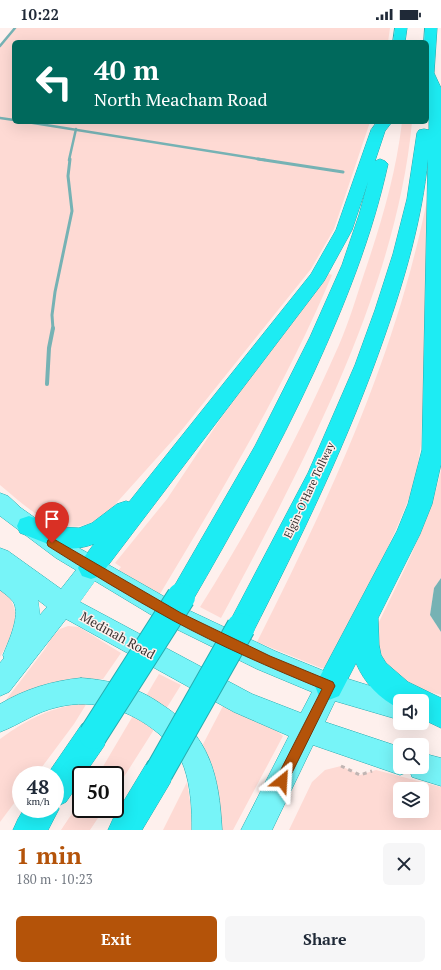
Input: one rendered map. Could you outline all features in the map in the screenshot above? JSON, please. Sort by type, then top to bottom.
[{"type":"highway","points":[[399,40],[401,28]]},
{"type":"highway","points":[[429,64],[431,28]]},
{"type":"highway","points":[[329,686],[408,534],[420,504],[433,450],[436,92],[429,83]]},
{"type":"highway","points":[[91,568],[318,277],[344,230],[378,130],[383,124]]},
{"type":"highway","points":[[64,778],[181,597],[262,455],[325,328],[348,273],[364,225],[377,178],[388,124]]},
{"type":"highway","name":"Elgin-O'Hare Tollway","points":[[124,830],[159,772],[240,627],[294,524],[328,452],[382,318],[400,260],[415,198],[425,124]]},
{"type":"highway","points":[[29,526],[72,539],[91,536],[148,494]]},
{"type":"highway","points":[[366,614],[365,645],[368,662],[381,681],[403,694]]},
{"type":"highway","points":[[429,707],[441,713]]},
{"type":"highway","points":[[29,830],[37,818]]},
{"type":"main road","points":[[0,502],[29,526],[64,551],[177,617],[266,660],[329,686],[393,705]]},
{"type":"main road","name":"Medinah Road","points":[[0,558],[63,605],[243,703],[308,730],[393,759]]},
{"type":"main road","points":[[4,678],[91,568]]},
{"type":"main road","points":[[0,576],[22,595],[27,603],[26,625],[22,642],[4,678]]},
{"type":"main road","points":[[256,830],[329,686]]},
{"type":"main road","points":[[0,719],[17,708],[49,696],[76,690],[102,691],[126,698],[149,709],[187,744],[199,771],[205,795],[206,830]]},
{"type":"main road","points":[[429,716],[441,719]]},
{"type":"main road","points":[[429,769],[441,772]]},
{"type":"shaded area","points":[[15,28],[390,28],[388,40],[12,40],[12,124],[369,124],[334,229],[311,269],[181,431],[111,509],[95,520],[81,526],[66,526],[53,523],[26,507],[0,485],[0,46]]},
{"type":"shaded area","points":[[402,124],[412,124],[402,186],[387,251],[366,315],[312,440],[252,561],[221,618],[200,607],[257,511],[274,479],[308,413],[343,336],[382,218],[392,180]]},
{"type":"shaded area","points":[[427,200],[431,201],[421,444],[416,474],[407,503],[379,566],[328,668],[321,668],[257,642],[309,535],[357,427],[397,316],[413,259]]},
{"type":"shaded area","points":[[327,273],[332,275],[314,317],[273,398],[252,438],[160,594],[117,572],[121,567],[115,563],[167,499],[221,418]]},
{"type":"shaded area","points":[[441,470],[441,578],[434,588],[430,615],[441,632],[441,695],[420,688],[398,678],[382,662],[377,652],[376,640],[378,624],[422,529],[436,490]]},
{"type":"shaded area","points":[[0,588],[13,604],[15,621],[10,639],[0,657]]},
{"type":"shaded area","points":[[68,626],[79,627],[121,653],[103,679],[75,680],[50,684],[27,692],[2,705],[45,649],[52,637],[60,629]]},
{"type":"shaded area","points":[[159,674],[181,685],[166,709],[146,696]]},
{"type":"shaded area","points":[[87,703],[74,724],[43,766],[12,766],[12,806],[0,822],[0,739],[31,719],[62,707]]},
{"type":"shaded area","points":[[223,706],[272,727],[283,736],[233,830],[219,830],[200,750]]},
{"type":"shaded area","points":[[134,714],[155,728],[124,777],[124,766],[103,766]]},
{"type":"shaded area","points":[[341,766],[360,775],[376,770],[422,782],[393,782],[393,818],[429,818],[429,784],[441,787],[441,830],[289,830],[312,782],[325,770]]},
{"type":"shaded area","points":[[187,782],[191,808],[191,830],[163,830]]},
{"type":"shaded area","points":[[72,814],[72,818],[98,818],[90,830],[61,830]]},
{"type":"water","points":[[441,578],[441,632],[430,615],[434,588]]},
{"type":"waterway","points":[[0,46],[15,28]]},
{"type":"waterway","points":[[0,118],[12,120]]},
{"type":"waterway","points":[[40,124],[76,130]]},
{"type":"waterway","points":[[69,160],[76,130]]},
{"type":"waterway","points":[[76,130],[265,160]]},
{"type":"waterway","points":[[53,328],[52,315],[55,292],[72,211],[68,176],[70,159]]},
{"type":"waterway","points":[[258,159],[343,172]]},
{"type":"waterway","points":[[47,384],[49,348],[53,328]]},
{"type":"route","points":[[52,543],[91,568],[177,617],[266,660],[329,686],[282,781]]}]
